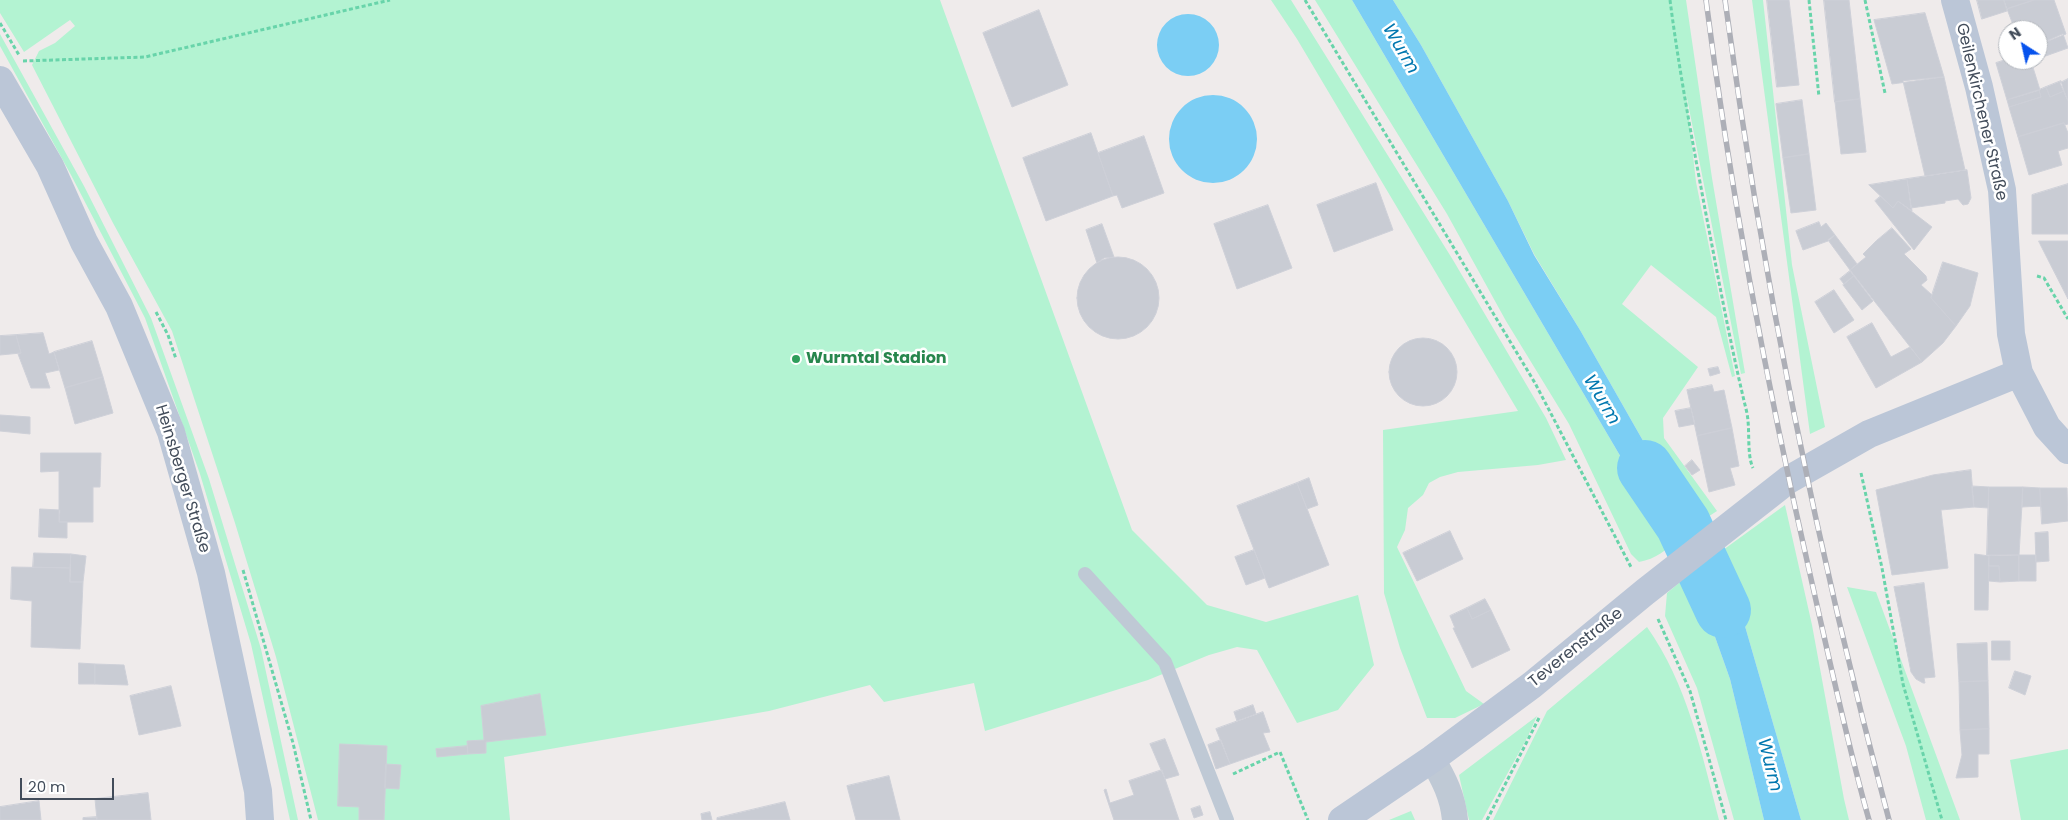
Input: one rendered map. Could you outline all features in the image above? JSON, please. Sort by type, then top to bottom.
[{"type":"street","name":"Geilenkirchener Straße","points":[[1955,0],[1979,87],[2002,190],[2011,334],[2019,373],[2047,427],[2068,450]]},
{"type":"street","name":"Heinsberger Straße","points":[[7,71],[84,242],[119,306],[171,432],[211,573],[258,791],[260,820]]},
{"type":"street","points":[[1854,443],[1869,434],[2019,373]]},
{"type":"street","name":"Teverenstraße","points":[[1342,820],[1432,759],[1532,684],[1645,592],[1768,496],[1806,469],[1854,443]]},
{"type":"street","points":[[1432,759],[1444,780],[1454,804],[1454,820]]},
{"type":"lane","points":[[1085,574],[1164,662],[1227,820]]},
{"type":"path","points":[[7,71],[145,57],[390,0]]},
{"type":"path","points":[[1304,0],[1535,383],[1616,541],[1645,592]]},
{"type":"path","points":[[1670,0],[1678,63],[1716,266],[1736,368],[1750,421],[1750,462],[1768,496]]},
{"type":"path","points":[[1809,0],[1819,97]]},
{"type":"path","points":[[1865,0],[1885,93]]},
{"type":"path","points":[[2008,266],[2044,278],[2068,319]]},
{"type":"path","points":[[1854,443],[1882,568],[1903,684],[1942,820]]},
{"type":"path","points":[[1656,616],[1690,691],[1726,820]]},
{"type":"path","points":[[1487,820],[1542,713]]},
{"type":"path","points":[[1228,776],[1280,752],[1308,820]]},
{"type":"green space","points":[[0,0],[940,0],[1132,530],[1207,605],[1266,622],[1358,595],[1374,665],[1338,710],[1297,723],[1257,650],[1237,647],[1209,655],[1148,680],[985,731],[974,683],[884,702],[870,685],[769,711],[504,757],[510,820],[318,820],[276,657],[235,523],[172,331],[113,223],[32,65],[39,51],[55,43],[75,26],[70,20],[24,52],[0,13]]},
{"type":"green space","points":[[1271,0],[1291,0],[1453,260],[1546,418],[1566,460],[1538,465],[1458,472],[1440,477],[1429,483],[1423,495],[1408,508],[1405,530],[1397,547],[1466,691],[1484,704],[1455,718],[1427,718],[1400,648],[1384,593],[1383,430],[1518,411],[1297,39]]},
{"type":"green space","points":[[1315,0],[1352,0],[1632,476],[1679,539],[1660,554],[1639,562],[1631,554],[1569,424],[1506,321],[1447,214]]},
{"type":"green space","points":[[1393,0],[1686,0],[1712,178],[1745,373],[1741,374],[1686,93],[1696,182],[1735,376],[1732,377],[1716,317],[1651,265],[1622,304],[1698,367],[1663,418],[1664,438],[1717,511],[1700,522],[1646,446],[1534,254],[1508,201],[1421,45]]},
{"type":"green space","points":[[1752,0],[1763,0],[1792,265],[1825,427],[1810,434]]},
{"type":"green space","points":[[0,34],[84,186],[151,318],[209,479],[261,649],[298,820],[290,820],[251,644],[200,474],[145,318],[71,175],[0,46]]},
{"type":"green space","points":[[1785,505],[1812,625],[1849,820],[1801,820],[1723,550]]},
{"type":"green space","points":[[1692,572],[1730,679],[1764,820],[1734,820],[1697,688],[1665,616],[1667,593]]},
{"type":"green space","points":[[1847,587],[1876,592],[1960,820],[1926,820],[1906,746]]},
{"type":"green space","points":[[1647,627],[1661,649],[1683,695],[1692,720],[1719,820],[1493,820],[1547,711]]},
{"type":"green space","points":[[1537,716],[1482,820],[1469,820],[1459,775]]},
{"type":"green space","points":[[2068,749],[2068,820],[2021,820],[2010,760]]},
{"type":"green space","points":[[1411,811],[1415,820],[1389,820]]},
{"type":"water","points":[[1352,0],[1393,0],[1421,45],[1508,201],[1534,255],[1580,330],[1646,446],[1700,522],[1679,539],[1632,476]]},
{"type":"water","points":[[1188,14],[1205,19],[1210,23],[1214,28],[1219,45],[1214,62],[1210,67],[1205,71],[1188,76],[1171,71],[1166,67],[1162,62],[1157,45],[1162,28],[1166,23],[1171,19]]},
{"type":"water","points":[[1213,95],[1230,98],[1238,102],[1250,114],[1254,122],[1257,139],[1254,156],[1250,164],[1238,176],[1230,180],[1213,183],[1196,180],[1188,176],[1176,164],[1172,156],[1169,139],[1172,122],[1176,114],[1188,102],[1196,98]]},
{"type":"water","points":[[1723,550],[1801,820],[1764,820],[1730,679],[1692,572]]},
{"type":"building","points":[[1767,0],[1789,0],[1799,85],[1777,87]]},
{"type":"building","points":[[1824,0],[1849,0],[1860,99],[1835,102]]},
{"type":"building","points":[[1977,0],[2004,0],[2007,11],[1982,19]]},
{"type":"building","points":[[2004,0],[2034,0],[2007,9]]},
{"type":"building","points":[[2034,0],[2054,0],[2066,34],[2048,41],[2048,20],[2011,20],[2007,9]]},
{"type":"building","points":[[1039,10],[1068,85],[1012,107],[983,33]]},
{"type":"building","points":[[1925,13],[1944,77],[1892,84],[1874,20]]},
{"type":"building","points":[[2063,34],[2068,48],[2048,55],[2048,41]]},
{"type":"building","points":[[1998,70],[2034,70],[2040,90],[2007,100]]},
{"type":"building","points":[[1944,77],[1965,170],[1925,176],[1903,81]]},
{"type":"building","points":[[2068,79],[2068,98],[2067,99],[2060,83]]},
{"type":"building","points":[[2061,81],[2064,91],[2050,97],[2046,87]]},
{"type":"building","points":[[2046,87],[2050,97],[2064,91],[2068,101],[2068,124],[2065,125],[2064,123],[2018,137],[2009,107],[2041,97],[2039,90]]},
{"type":"building","points":[[2039,90],[2041,97],[2009,107],[2007,100]]},
{"type":"building","points":[[1860,99],[1866,152],[1841,154],[1835,102]]},
{"type":"building","points":[[1802,100],[1809,154],[1783,158],[1776,104]]},
{"type":"building","points":[[2064,123],[2068,133],[2068,148],[2058,151],[2062,165],[2029,175],[2018,137]]},
{"type":"building","points":[[1091,133],[1113,196],[1046,221],[1023,158]]},
{"type":"building","points":[[1144,136],[1164,193],[1122,208],[1117,195],[1113,196],[1098,153]]},
{"type":"building","points":[[1809,154],[1816,210],[1791,213],[1783,158]]},
{"type":"building","points":[[1967,170],[1971,198],[1968,204],[1963,205],[1958,199],[1911,208],[1907,179]]},
{"type":"building","points":[[1907,179],[1912,211],[1898,201],[1893,208],[1869,185]]},
{"type":"building","points":[[1376,183],[1393,230],[1334,252],[1317,205]]},
{"type":"building","points":[[2068,184],[2068,234],[2032,234],[2032,195]]},
{"type":"building","points":[[1881,196],[1893,208],[1898,201],[1932,227],[1914,250],[1875,201]]},
{"type":"building","points":[[1268,205],[1292,268],[1237,289],[1214,224]]},
{"type":"building","points":[[1819,222],[1821,227],[1826,223],[1835,235],[1828,241],[1803,250],[1796,231]]},
{"type":"building","points":[[1102,224],[1114,257],[1104,258],[1097,263],[1086,230]]},
{"type":"building","points":[[1892,228],[1911,249],[1904,254],[1926,276],[1927,280],[1921,285],[1932,295],[1931,298],[1956,326],[1943,343],[1922,362],[1850,270],[1866,257],[1863,254],[1876,241]]},
{"type":"building","points":[[1835,235],[1857,264],[1850,270],[1828,240]]},
{"type":"building","points":[[2039,241],[2068,241],[2068,299],[2040,244]]},
{"type":"building","points":[[1118,257],[1134,260],[1147,269],[1156,282],[1159,298],[1156,314],[1147,327],[1134,336],[1118,339],[1102,336],[1089,327],[1080,314],[1077,298],[1080,282],[1089,269],[1102,260]]},
{"type":"building","points":[[1943,262],[1978,273],[1970,306],[1956,326],[1931,298]]},
{"type":"building","points":[[1850,271],[1854,276],[1844,284],[1840,279]]},
{"type":"building","points":[[1854,276],[1873,301],[1862,310],[1843,285]]},
{"type":"building","points":[[1834,290],[1854,320],[1834,333],[1815,302]]},
{"type":"building","points":[[1872,323],[1891,357],[1910,347],[1922,362],[1876,388],[1847,337]]},
{"type":"building","points":[[43,333],[49,354],[54,352],[59,370],[45,373],[50,388],[31,388],[18,354],[21,353],[16,335]]},
{"type":"building","points":[[16,335],[21,353],[0,355],[0,336]]},
{"type":"building","points":[[1423,338],[1436,341],[1447,348],[1454,359],[1457,372],[1454,385],[1447,396],[1436,403],[1423,406],[1410,403],[1399,396],[1392,385],[1389,372],[1392,359],[1399,348],[1410,341]]},
{"type":"building","points":[[92,341],[103,377],[65,388],[54,352]]},
{"type":"building","points":[[1718,367],[1720,373],[1710,376],[1708,369]]},
{"type":"building","points":[[103,377],[113,413],[75,424],[65,388]]},
{"type":"building","points":[[1712,385],[1714,392],[1724,390],[1732,428],[1697,436],[1687,390]]},
{"type":"building","points":[[1691,408],[1695,424],[1679,427],[1675,411]]},
{"type":"building","points":[[0,415],[30,417],[30,434],[0,431]]},
{"type":"building","points":[[1732,428],[1739,466],[1730,468],[1735,485],[1709,492],[1697,436]]},
{"type":"building","points":[[41,453],[101,453],[100,487],[93,487],[93,522],[59,522],[59,471],[41,472]]},
{"type":"building","points":[[1692,460],[1700,470],[1692,475],[1685,466]]},
{"type":"building","points":[[1971,470],[1974,507],[1941,510],[1948,568],[1892,575],[1876,490],[1933,475]]},
{"type":"building","points":[[1309,478],[1318,505],[1307,509],[1297,483]]},
{"type":"building","points":[[1297,483],[1329,565],[1269,588],[1237,506]]},
{"type":"building","points":[[1972,486],[1989,487],[1988,508],[1974,507]]},
{"type":"building","points":[[1989,487],[2023,487],[2019,555],[1987,555]]},
{"type":"building","points":[[2023,487],[2040,488],[2041,506],[2022,507]]},
{"type":"building","points":[[2040,488],[2067,488],[2068,521],[2042,524]]},
{"type":"building","points":[[40,509],[60,510],[59,522],[67,522],[67,538],[39,537]]},
{"type":"building","points":[[1450,531],[1463,559],[1417,581],[1403,553]]},
{"type":"building","points":[[2048,532],[2049,561],[2036,562],[2035,533]]},
{"type":"building","points":[[1254,550],[1265,578],[1246,585],[1235,557]]},
{"type":"building","points":[[34,553],[71,554],[70,568],[33,567]]},
{"type":"building","points":[[71,554],[86,556],[83,582],[70,582]]},
{"type":"building","points":[[1975,554],[1989,556],[1988,610],[1975,610]]},
{"type":"building","points":[[2019,555],[2036,555],[2036,581],[2019,581]]},
{"type":"building","points":[[2019,555],[2019,581],[2000,582],[1999,566],[1989,566],[1989,556]]},
{"type":"building","points":[[1989,566],[1999,566],[2000,582],[1989,581]]},
{"type":"building","points":[[12,567],[70,568],[70,582],[83,582],[80,649],[31,647],[32,601],[11,599]]},
{"type":"building","points":[[1924,583],[1935,677],[1924,678],[1925,683],[1923,683],[1916,679],[1911,672],[1894,587]]},
{"type":"building","points":[[1485,599],[1491,610],[1472,619],[1467,608]]},
{"type":"building","points":[[1467,608],[1472,619],[1491,610],[1510,650],[1472,668],[1453,628],[1455,628],[1450,616]]},
{"type":"building","points":[[1992,641],[2010,641],[2010,660],[1992,660]]},
{"type":"building","points":[[1987,643],[1988,681],[1959,682],[1957,644]]},
{"type":"building","points":[[79,663],[95,664],[95,684],[79,684]]},
{"type":"building","points":[[95,664],[124,665],[128,685],[95,684]]},
{"type":"building","points":[[2015,671],[2031,676],[2025,695],[2009,688]]},
{"type":"building","points":[[1988,681],[1989,729],[1960,730],[1959,682]]},
{"type":"building","points":[[171,686],[181,726],[139,735],[130,696]]},
{"type":"building","points":[[540,694],[546,735],[486,742],[486,753],[468,754],[467,741],[484,740],[481,706]]},
{"type":"building","points":[[1253,705],[1256,714],[1237,721],[1234,712]]},
{"type":"building","points":[[1263,712],[1270,732],[1263,733],[1270,750],[1230,764],[1216,729]]},
{"type":"building","points":[[1989,729],[1989,754],[1978,754],[1978,777],[1956,778],[1962,755],[1960,730]]},
{"type":"building","points":[[1165,739],[1179,775],[1165,779],[1150,744]]},
{"type":"building","points":[[1221,740],[1230,764],[1216,769],[1208,745]]},
{"type":"building","points":[[340,744],[387,746],[384,820],[359,820],[359,807],[338,806]]},
{"type":"building","points":[[467,746],[468,754],[437,757],[436,749]]},
{"type":"building","points":[[386,764],[401,765],[399,789],[385,788]]},
{"type":"building","points":[[1162,770],[1179,820],[1114,820],[1104,790],[1106,789],[1110,803],[1134,795],[1129,781]]},
{"type":"building","points":[[889,776],[900,820],[856,820],[847,786]]},
{"type":"building","points":[[148,793],[151,820],[97,820],[95,799]]},
{"type":"building","points":[[39,801],[41,820],[0,820],[0,807]]},
{"type":"building","points":[[785,802],[790,820],[717,820],[717,818]]},
{"type":"building","points":[[1200,806],[1203,815],[1194,818],[1191,809]]},
{"type":"building","points":[[710,812],[712,820],[702,820],[701,814]]},
{"type":"building","points":[[97,817],[97,820],[83,820],[83,818]]},
{"type":"waterway","name":"Wurm","points":[[1645,468],[1683,524],[1723,610]]},
{"type":"railway","points":[[1706,0],[1739,220],[1780,438],[1832,672],[1869,820]]},
{"type":"railway","points":[[1725,0],[1756,207],[1794,413],[1838,617],[1889,820]]},
{"type":"place","name":"Wurmtal Stadion","points":[[796,359]]}]
